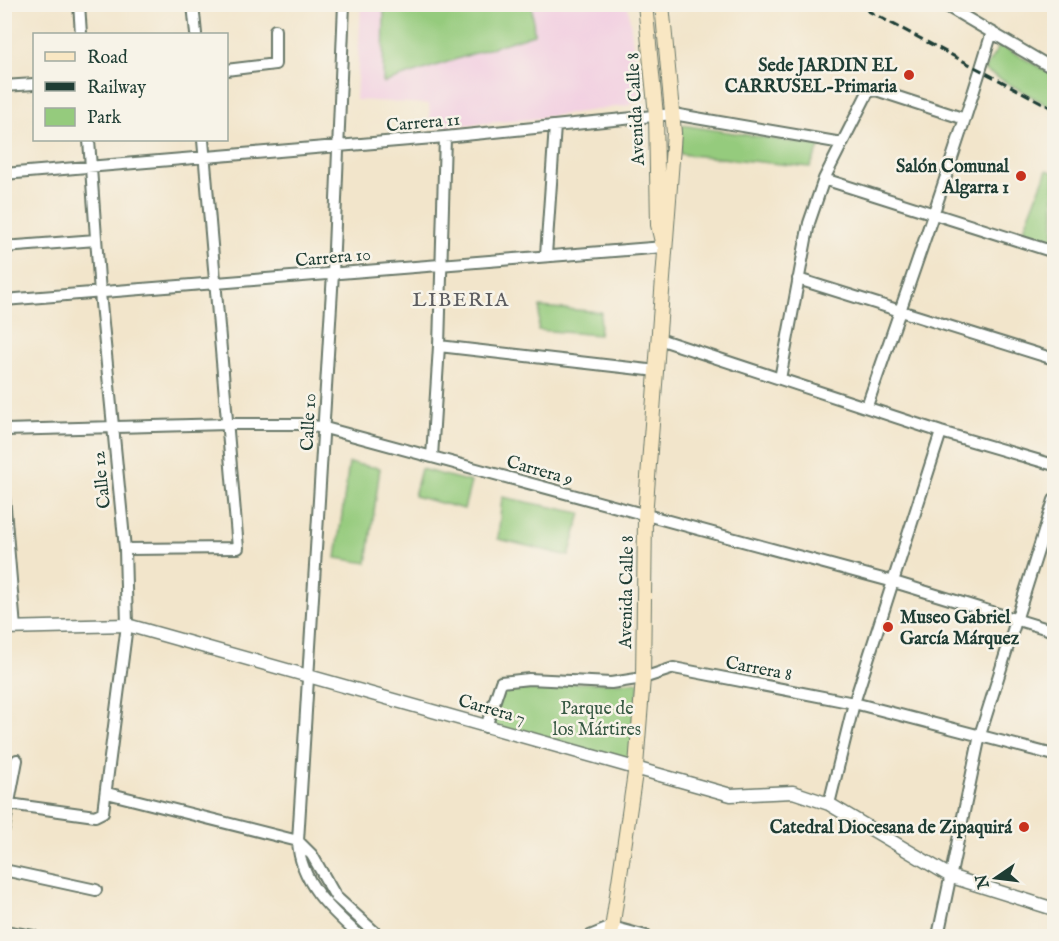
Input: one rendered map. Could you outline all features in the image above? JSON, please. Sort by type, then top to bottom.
[{"type":"main road","name":"Avenida Calle 8","points":[[645,4],[656,115],[658,225],[664,247]]},
{"type":"main road","name":"Avenida Calle 8","points":[[612,932],[636,766],[643,678],[645,517],[672,163],[673,114],[662,4]]},
{"type":"street","points":[[79,4],[81,33]]},
{"type":"street","points":[[193,4],[196,33]]},
{"type":"street","name":"Calle 10","points":[[344,4],[325,428],[298,841],[299,861],[315,890],[328,907],[360,936]]},
{"type":"street","points":[[947,5],[1054,69]]},
{"type":"street","points":[[228,70],[276,64],[275,30]]},
{"type":"street","points":[[867,406],[934,215],[992,32]]},
{"type":"street","points":[[4,86],[33,84]]},
{"type":"street","points":[[780,379],[809,223],[824,179],[872,89],[965,119]]},
{"type":"street","name":"Carrera 11","points":[[4,174],[445,137],[673,114],[842,143]]},
{"type":"street","points":[[546,255],[555,126]]},
{"type":"street","points":[[432,457],[439,346],[445,137]]},
{"type":"street","name":"Calle 12","points":[[9,804],[100,816],[106,793],[127,625],[125,549],[100,293],[89,141]]},
{"type":"street","points":[[125,549],[238,548],[203,141]]},
{"type":"street","points":[[824,179],[1054,252]]},
{"type":"street","points":[[4,248],[96,240]]},
{"type":"street","name":"Carrera 10","points":[[4,300],[664,247]]},
{"type":"street","points":[[798,279],[1054,359]]},
{"type":"street","points":[[659,339],[941,432],[1054,465]]},
{"type":"street","points":[[439,346],[657,371]]},
{"type":"street","name":"Carrera 9","points":[[4,430],[228,424],[300,424],[325,428],[645,517],[894,582],[1054,631]]},
{"type":"street","points":[[829,804],[854,703],[941,432]]},
{"type":"street","points":[[4,496],[10,628]]},
{"type":"street","points":[[938,936],[980,735],[1054,501]]},
{"type":"street","name":"Carrera 7","points":[[10,628],[127,625],[486,727],[636,766],[732,795],[793,792],[829,804],[952,877],[1054,909]]},
{"type":"street","name":"Carrera 8","points":[[486,727],[501,682],[529,679],[611,682],[643,678],[674,668],[854,703],[1054,756]]},
{"type":"street","points":[[4,830],[9,804],[9,773],[17,759]]},
{"type":"street","points":[[106,793],[298,841],[312,855],[336,897],[379,936]]},
{"type":"street","points":[[4,870],[96,890]]},
{"type":"street","points":[[4,931],[33,936]]},
{"type":"street","points":[[590,936],[612,932],[646,936]]},
{"type":"shaded area","points":[[361,5],[628,5],[639,93],[630,105],[532,119],[430,128],[429,104],[356,100]]},
{"type":"green space","points":[[384,5],[532,5],[534,34],[383,83]]},
{"type":"green space","points":[[1000,45],[1054,75],[1054,109],[984,70]]},
{"type":"green space","points":[[682,125],[820,146],[810,167],[680,154]]},
{"type":"green space","points":[[1047,170],[1054,173],[1054,249],[1020,239]]},
{"type":"green space","points":[[540,307],[601,312],[599,335],[538,330]]},
{"type":"green space","points":[[349,463],[380,468],[367,563],[336,558]]},
{"type":"green space","points":[[421,469],[471,482],[464,509],[414,496]]},
{"type":"green space","points":[[502,497],[581,513],[569,556],[498,539]]},
{"type":"green space","name":"Parque de los Mártires","points":[[639,682],[630,765],[492,726],[501,684]]},
{"type":"railway","points":[[855,4],[1054,109]]},
{"type":"place","name":"Sede JARDIN EL CARRUSEL-Primaria","points":[[909,75]]},
{"type":"place","name":"Salón Comunal Algarra 1","points":[[1021,176]]},
{"type":"place","name":"Museo Gabriel García Márquez","points":[[888,627]]},
{"type":"place","name":"Catedral Diocesana de Zipaquirá","points":[[1024,827]]},
{"type":"district","name":"LIBERIA","points":[[461,299]]}]
